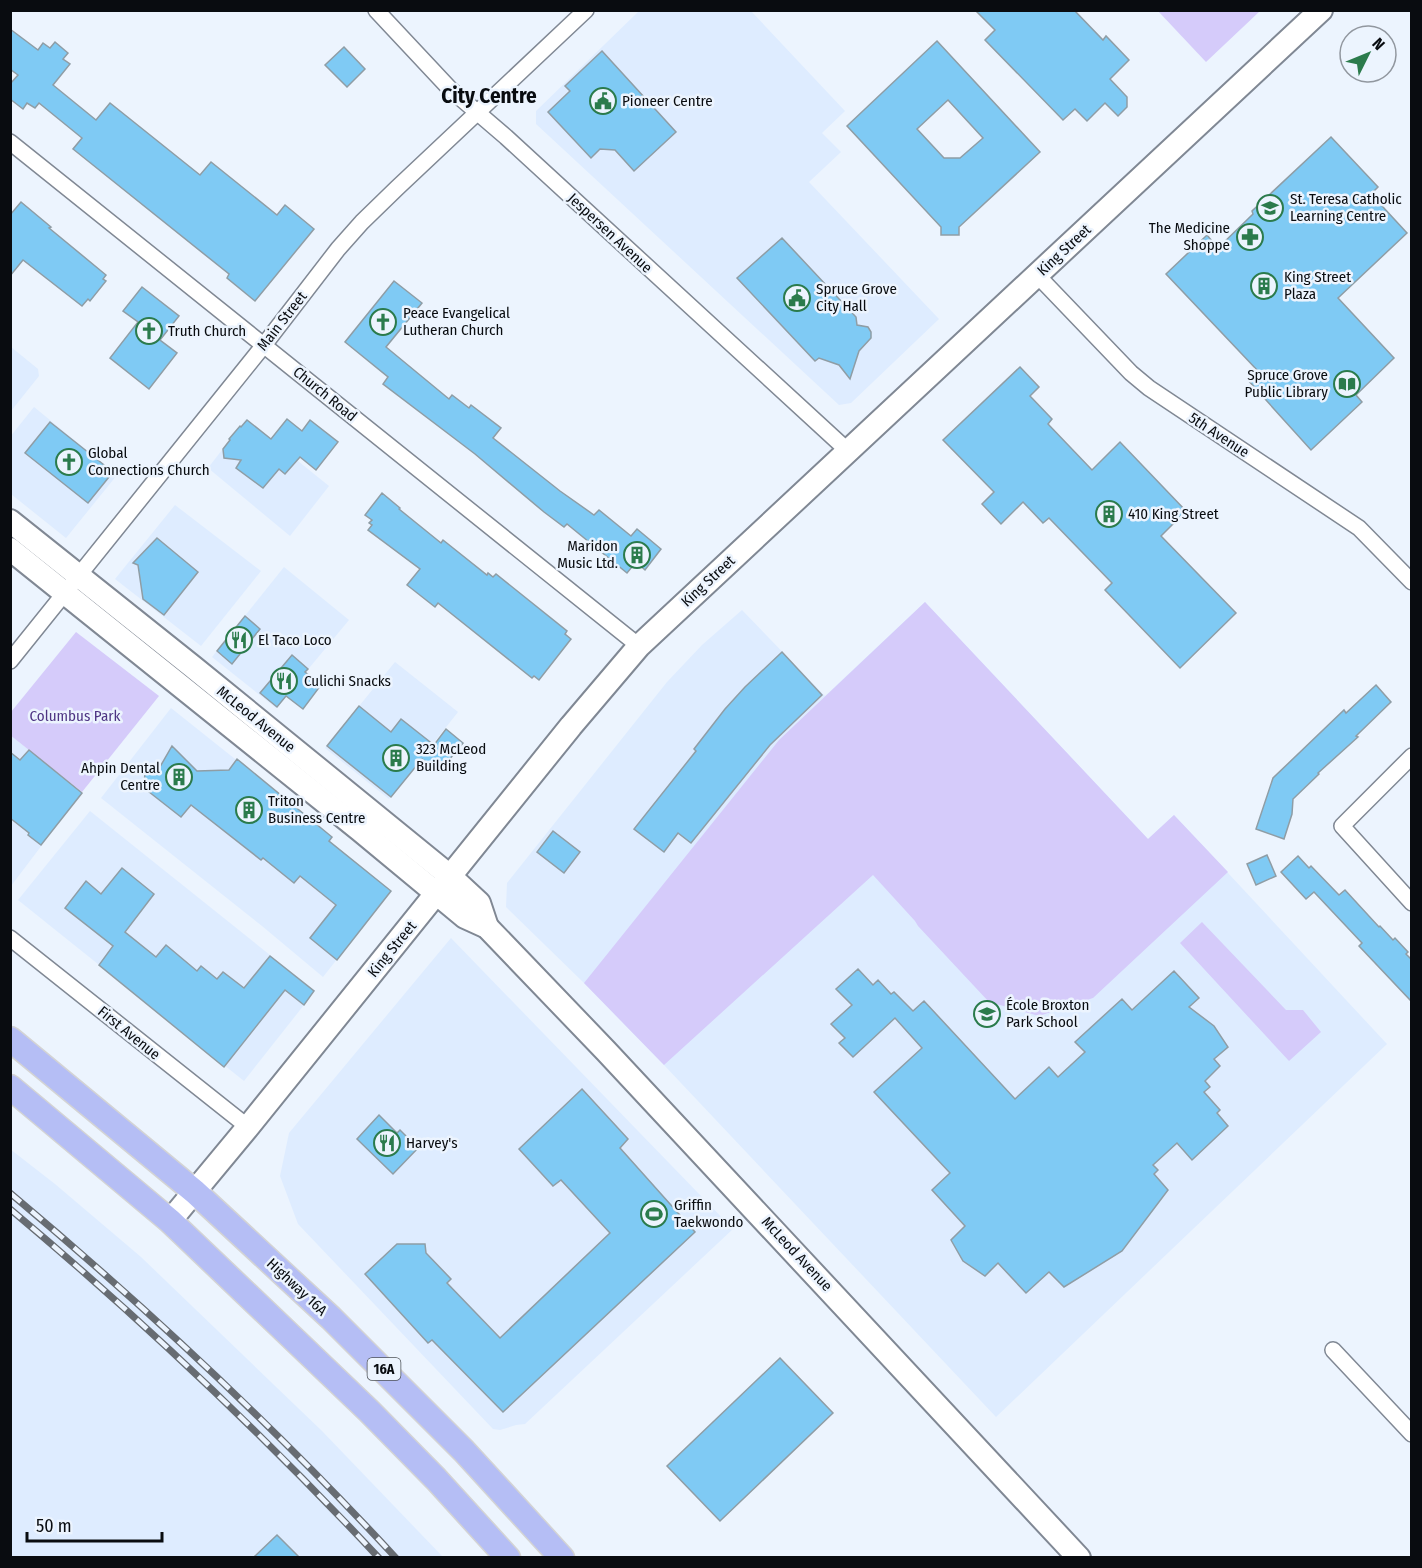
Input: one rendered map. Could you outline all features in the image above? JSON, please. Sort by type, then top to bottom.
[{"type":"main road","name":"Highway 16A","points":[[10,1039],[195,1192],[331,1318],[464,1451],[562,1557]]},
{"type":"main road","name":"16A","points":[[10,1088],[170,1221],[369,1411],[508,1557]]},
{"type":"street","name":"Jespersen Avenue","points":[[376,10],[450,89],[506,137],[848,451]]},
{"type":"street","name":"Main Street","points":[[10,661],[264,345],[338,249],[362,222],[586,10]]},
{"type":"street","name":"King Street","points":[[170,1221],[571,726],[639,646],[1321,10]]},
{"type":"street","name":"Church Road","points":[[10,142],[639,646]]},
{"type":"street","name":"5th Avenue","points":[[1036,275],[1131,373],[1149,388],[1359,528],[1412,582]]},
{"type":"street","name":"McLeod Avenue","points":[[10,521],[72,585],[444,885],[465,917],[487,927],[606,1051],[1079,1557]]},
{"type":"street","name":"McLeod Avenue","points":[[10,549],[72,585]]},
{"type":"street","points":[[1412,756],[1342,826],[1412,903]]},
{"type":"street","name":"First Avenue","points":[[10,938],[248,1127]]},
{"type":"street","points":[[1333,1350],[1412,1434]]},
{"type":"shaded area","points":[[639,11],[751,11],[845,111],[822,133],[841,152],[809,182],[939,319],[851,403],[839,405],[536,124],[536,111]]},
{"type":"shaded area","points":[[11,347],[38,369],[39,376],[11,411]]},
{"type":"shaded area","points":[[34,407],[117,475],[66,538],[11,494],[10,437]]},
{"type":"shaded area","points":[[246,419],[329,486],[290,536],[208,468]]},
{"type":"shaded area","points":[[175,505],[261,571],[201,646],[115,579]]},
{"type":"shaded area","points":[[284,567],[349,620],[276,708],[212,657]]},
{"type":"shaded area","name":"École Broxton Park School","points":[[925,602],[1148,839],[1174,815],[1387,1044],[996,1417],[664,1065],[506,907],[507,883],[667,682],[702,645],[742,610],[825,696]]},
{"type":"shaded area","points":[[395,662],[458,712],[389,799],[325,748]]},
{"type":"shaded area","points":[[171,708],[333,837],[330,842],[391,891],[323,977],[101,798]]},
{"type":"shaded area","points":[[10,735],[82,792],[11,886],[10,886]]},
{"type":"shaded area","points":[[90,811],[315,991],[244,1081],[18,900]]},
{"type":"shaded area","points":[[451,938],[733,1229],[525,1424],[500,1430],[493,1429],[298,1224],[280,1176],[289,1133]]},
{"type":"shaded area","points":[[10,1149],[141,1257],[322,1431],[443,1557],[11,1557]]},
{"type":"green space","points":[[1158,11],[1260,11],[1206,62]]},
{"type":"green space","points":[[925,602],[1148,839],[1174,815],[1228,872],[1093,998],[1039,1016],[989,1002],[873,875],[664,1065],[584,983],[779,740]]},
{"type":"green space","name":"Columbus Park","points":[[76,632],[159,696],[82,792],[10,735],[11,712]]},
{"type":"green space","points":[[1202,922],[1286,1010],[1303,1010],[1321,1032],[1289,1061],[1180,943]]},
{"type":"building","points":[[975,10],[1074,10],[1103,40],[1106,36],[1129,60],[1110,79],[1127,97],[1127,107],[1118,116],[1105,103],[1087,121],[1075,109],[1063,120],[985,40],[995,30]]},
{"type":"building","points":[[10,29],[38,50],[43,43],[50,48],[55,42],[68,53],[63,59],[70,64],[53,85],[96,120],[110,103],[200,175],[211,162],[277,215],[285,205],[314,229],[255,301],[227,278],[229,274],[73,149],[82,138],[39,103],[35,108],[27,103],[23,109],[10,99],[10,84],[18,75],[10,69]]},
{"type":"building","points":[[937,41],[1040,152],[959,227],[959,235],[941,235],[941,227],[847,126]],"holes":[[[948,100],[983,138],[960,158],[944,158],[917,129]]]},
{"type":"building","points":[[344,47],[365,69],[347,87],[325,65]]},
{"type":"building","name":"Pioneer Centre","points":[[602,51],[676,132],[634,171],[615,150],[600,149],[591,158],[548,112],[570,91],[565,86]]},
{"type":"building","name":"King Street Plaza","points":[[1331,137],[1378,187],[1371,194],[1407,233],[1338,298],[1394,358],[1356,395],[1362,402],[1311,450],[1247,379],[1257,370],[1166,274],[1207,235],[1218,248],[1253,214],[1252,211]]},
{"type":"building","points":[[21,202],[106,275],[103,279],[106,281],[90,301],[88,299],[82,306],[23,260],[10,276],[10,215]]},
{"type":"building","name":"Spruce Grove City Hall","points":[[782,238],[856,317],[857,325],[868,327],[871,332],[871,338],[859,351],[850,379],[839,365],[819,358],[815,361],[737,278]]},
{"type":"building","points":[[394,281],[422,303],[386,347],[449,399],[452,395],[469,408],[471,405],[501,428],[493,438],[560,491],[594,515],[599,510],[631,536],[637,529],[661,549],[645,570],[636,562],[627,573],[567,524],[564,527],[544,512],[475,454],[383,384],[388,377],[345,342]]},
{"type":"building","name":"Truth Church","points":[[142,287],[179,316],[160,340],[177,353],[149,389],[110,358],[138,322],[123,311]]},
{"type":"building","name":"410 King Street","points":[[1020,367],[1039,387],[1030,396],[1052,419],[1048,424],[1092,470],[1120,442],[1186,511],[1161,536],[1236,613],[1180,668],[1105,590],[1112,583],[1049,518],[1043,523],[1023,502],[1001,524],[982,504],[994,492],[943,440]]},
{"type":"building","points":[[287,419],[302,431],[310,420],[338,442],[316,470],[300,457],[285,474],[279,469],[263,488],[236,468],[241,460],[224,458],[223,449],[229,439],[247,420],[271,439]]},
{"type":"building","name":"Global Connections Church","points":[[50,422],[113,472],[88,503],[25,453]]},
{"type":"building","points":[[382,493],[441,543],[443,540],[487,575],[488,573],[493,577],[496,574],[567,631],[565,634],[571,639],[539,680],[534,676],[532,678],[438,603],[435,607],[407,585],[420,569],[368,530],[372,525],[369,523],[372,520],[365,515]]},
{"type":"building","points":[[157,538],[198,572],[164,615],[143,599],[138,565],[133,563]]},
{"type":"building","name":"El Taco Loco","points":[[245,616],[260,629],[232,664],[217,651]]},
{"type":"building","points":[[782,652],[822,695],[770,745],[691,843],[678,833],[664,852],[634,829],[696,751],[694,749],[725,709]]},
{"type":"building","name":"Culichi Snacks","points":[[292,655],[308,669],[305,672],[321,685],[303,709],[286,696],[277,707],[260,693]]},
{"type":"building","points":[[1376,685],[1391,702],[1293,799],[1292,814],[1284,839],[1256,829],[1273,778],[1344,710],[1346,713]]},
{"type":"building","points":[[359,706],[391,732],[401,719],[434,745],[446,729],[463,743],[439,772],[422,759],[391,797],[327,746]]},
{"type":"building","points":[[172,746],[197,771],[229,770],[237,759],[332,837],[329,841],[391,891],[337,960],[310,938],[336,905],[300,876],[294,883],[191,805],[181,817],[144,788],[145,772],[157,772]]},
{"type":"building","points":[[29,750],[82,793],[41,845],[10,818],[10,752],[20,760]]},
{"type":"building","points":[[553,831],[580,852],[564,873],[537,852]]},
{"type":"building","points":[[1267,855],[1276,876],[1256,885],[1247,864]]},
{"type":"building","points":[[1298,856],[1339,895],[1345,890],[1379,927],[1393,940],[1395,938],[1408,952],[1406,954],[1412,960],[1412,1002],[1359,946],[1362,943],[1314,892],[1306,899],[1281,872]]},
{"type":"building","points":[[122,868],[154,894],[125,932],[156,957],[166,945],[197,971],[201,966],[217,979],[223,972],[244,988],[270,956],[314,991],[304,1005],[285,990],[224,1067],[99,965],[113,946],[65,908],[86,881],[101,894]]},
{"type":"building","points":[[858,969],[873,985],[878,980],[891,994],[894,992],[913,1011],[924,1001],[1015,1099],[1049,1067],[1058,1077],[1085,1052],[1075,1042],[1122,999],[1132,1010],[1174,971],[1199,998],[1189,1007],[1214,1026],[1228,1047],[1214,1059],[1220,1066],[1205,1081],[1210,1087],[1204,1092],[1220,1110],[1217,1113],[1228,1126],[1192,1160],[1177,1143],[1153,1165],[1158,1170],[1154,1174],[1168,1190],[1122,1251],[1064,1287],[1049,1272],[1026,1293],[998,1263],[985,1276],[963,1261],[951,1240],[965,1226],[932,1190],[950,1173],[874,1092],[922,1048],[895,1018],[853,1057],[839,1043],[845,1038],[831,1024],[852,1005],[836,989]]},
{"type":"building","points":[[582,1089],[628,1139],[620,1148],[695,1232],[503,1412],[432,1340],[428,1343],[365,1274],[397,1244],[425,1244],[426,1253],[451,1279],[447,1283],[500,1338],[610,1233],[561,1180],[553,1186],[519,1149]]},
{"type":"building","name":"Harvey's","points":[[379,1115],[397,1133],[400,1130],[418,1148],[393,1174],[357,1139]]},
{"type":"building","points":[[780,1358],[833,1413],[720,1521],[667,1466]]},
{"type":"building","points":[[277,1535],[299,1557],[254,1557]]},
{"type":"railway","points":[[10,1193],[160,1324],[257,1415],[396,1558]]},
{"type":"railway","points":[[10,1209],[200,1378],[291,1466],[379,1558]]},
{"type":"place","name":"Pioneer Centre","points":[[603,101]]},
{"type":"place","name":"St. Teresa Catholic Learning Centre","points":[[1270,208]]},
{"type":"place","name":"The Medicine Shoppe","points":[[1250,237]]},
{"type":"place","name":"King Street Plaza","points":[[1264,286]]},
{"type":"place","name":"Spruce Grove City Hall","points":[[797,298]]},
{"type":"place","name":"Peace Evangelical Lutheran Church","points":[[383,322]]},
{"type":"place","name":"Truth Church","points":[[149,331]]},
{"type":"place","name":"Spruce Grove Public Library","points":[[1347,384]]},
{"type":"place","name":"Global Connections Church","points":[[69,462]]},
{"type":"place","name":"410 King Street","points":[[1109,514]]},
{"type":"place","name":"Maridon Music Ltd.","points":[[637,555]]},
{"type":"place","name":"El Taco Loco","points":[[239,640]]},
{"type":"place","name":"Culichi Snacks","points":[[284,681]]},
{"type":"place","name":"323 McLeod Building","points":[[396,758]]},
{"type":"place","name":"Ahpin Dental Centre","points":[[179,777]]},
{"type":"place","name":"Triton Business Centre","points":[[249,810]]},
{"type":"place","name":"École Broxton Park School","points":[[987,1014]]},
{"type":"place","name":"Harvey's","points":[[387,1143]]},
{"type":"place","name":"Griffin Taekwondo","points":[[654,1214]]},
{"type":"district","name":"City Centre","points":[[489,96]]}]
